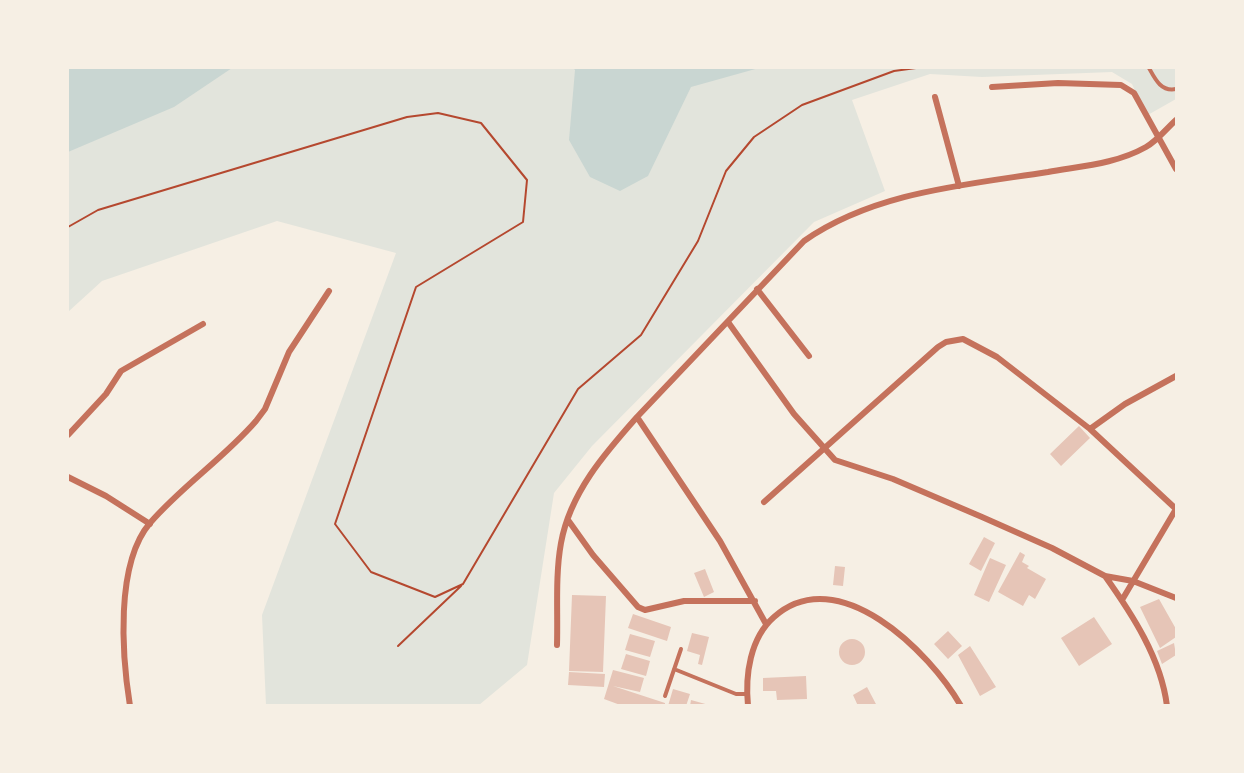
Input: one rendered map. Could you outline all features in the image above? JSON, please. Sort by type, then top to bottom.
[{"type":"street","points":[[992,87],[1058,83],[1122,85],[1134,93],[1176,169]]},
{"type":"street","points":[[935,97],[959,186]]},
{"type":"street","points":[[557,645],[561,543],[568,520],[595,468],[638,417],[804,242],[835,221],[882,203],[959,186],[1107,162],[1135,153],[1158,138],[1176,120]]},
{"type":"street","points":[[757,289],[809,356]]},
{"type":"street","points":[[130,705],[123,629],[133,555],[150,524],[256,422],[269,401],[289,352],[329,291]]},
{"type":"street","points":[[728,322],[767,378],[825,450],[843,464],[893,479],[982,517],[1052,548],[1105,576],[1133,581],[1176,598]]},
{"type":"street","points":[[68,435],[106,394],[121,371],[203,324]]},
{"type":"street","points":[[764,501],[825,450],[938,347],[956,338],[969,341],[997,357],[1090,429],[1176,509],[1122,600]]},
{"type":"street","points":[[1090,429],[1125,404],[1176,376]]},
{"type":"street","points":[[638,417],[708,521],[766,624]]},
{"type":"street","points":[[68,477],[106,496],[150,524]]},
{"type":"street","points":[[568,520],[593,555],[638,607],[645,610],[684,601],[754,601]]},
{"type":"street","points":[[1105,576],[1140,629],[1156,666],[1167,705]]},
{"type":"street","points":[[748,705],[750,659],[766,624],[790,605],[806,600],[824,599],[856,607],[906,639],[949,686],[960,705]]},
{"type":"lane","points":[[1149,68],[1161,86],[1167,90],[1176,89]]},
{"type":"lane","points":[[665,696],[681,648]]},
{"type":"lane","points":[[674,669],[736,694],[747,694]]},
{"type":"path","points":[[398,646],[463,584],[578,389],[641,335],[698,241],[726,171],[754,137],[802,105],[894,71],[916,68]]},
{"type":"path","points":[[68,227],[98,210],[407,117],[438,113],[481,123],[527,180],[524,222],[416,287],[335,524],[371,572],[435,597],[463,584]]},
{"type":"shaded area","points":[[68,68],[1176,68],[1176,99],[1146,116],[1132,84],[1112,72],[982,77],[930,74],[852,100],[885,191],[814,222],[592,446],[554,493],[527,665],[479,705],[266,705],[262,615],[396,253],[277,221],[102,281],[68,312]]},
{"type":"shaded area","points":[[68,68],[232,68],[174,107],[68,152]]},
{"type":"shaded area","points":[[573,68],[759,68],[691,87],[648,176],[620,191],[590,177],[569,140],[575,70]]},
{"type":"building","points":[[1079,426],[1090,438],[1061,466],[1050,454]]},
{"type":"building","points":[[984,537],[995,543],[981,571],[969,564]]},
{"type":"building","points":[[1020,552],[1025,555],[1022,562],[1029,566],[1027,568],[1046,579],[1035,599],[1029,595],[1023,606],[998,592]]},
{"type":"building","points":[[990,558],[1006,565],[989,602],[974,595]]},
{"type":"building","points":[[835,566],[845,567],[843,586],[833,585]]},
{"type":"building","points":[[705,569],[714,592],[704,597],[694,573]]},
{"type":"building","points":[[572,595],[606,596],[603,672],[569,671]]},
{"type":"building","points":[[1159,599],[1176,629],[1176,637],[1160,648],[1140,607]]},
{"type":"building","points":[[633,614],[671,627],[667,641],[628,628]]},
{"type":"building","points":[[1094,617],[1112,644],[1079,666],[1061,638]]},
{"type":"building","points":[[948,631],[962,646],[948,659],[934,644]]},
{"type":"building","points":[[692,633],[709,637],[702,665],[698,664],[700,655],[687,651]]},
{"type":"building","points":[[630,634],[655,641],[650,657],[625,650]]},
{"type":"building","points":[[852,639],[861,643],[865,652],[861,661],[852,665],[843,661],[839,652],[843,643]]},
{"type":"building","points":[[1174,643],[1176,655],[1162,664],[1157,651]]},
{"type":"building","points":[[970,646],[996,687],[980,696],[958,655]]},
{"type":"building","points":[[626,654],[650,661],[646,676],[621,669]]},
{"type":"building","points":[[613,670],[644,678],[640,692],[613,686],[665,703],[665,706],[623,706],[604,699]]},
{"type":"building","points":[[569,672],[605,674],[604,687],[568,685]]},
{"type":"building","points":[[806,676],[807,699],[777,700],[776,691],[763,691],[763,678]]},
{"type":"building","points":[[867,687],[877,706],[858,706],[853,695]]},
{"type":"building","points":[[673,689],[690,694],[686,706],[668,706]]},
{"type":"building","points":[[691,700],[709,705],[709,706],[690,706]]}]
